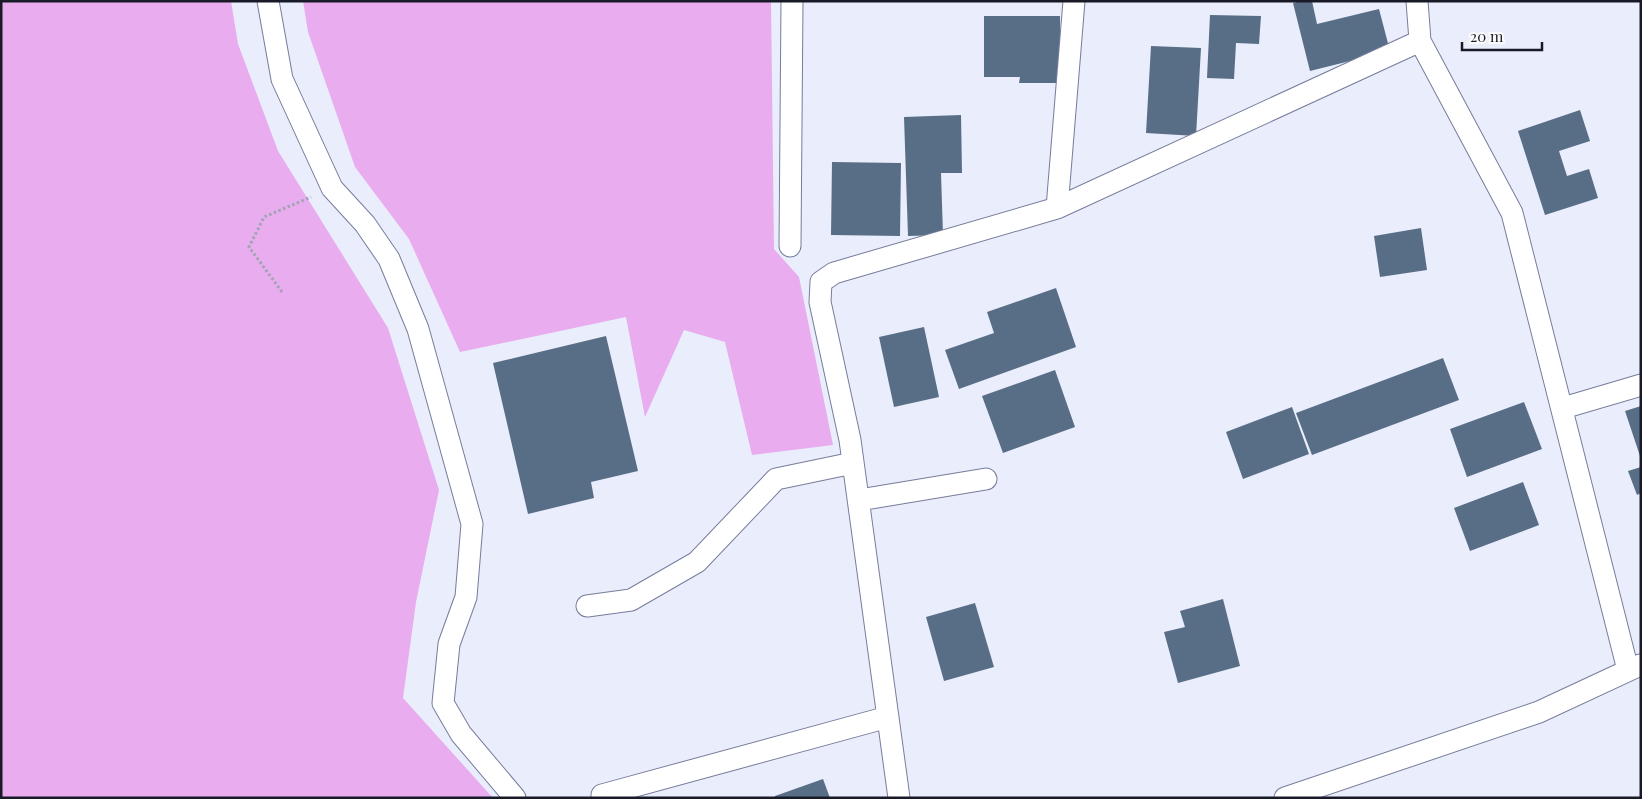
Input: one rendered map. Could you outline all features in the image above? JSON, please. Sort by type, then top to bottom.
[{"type":"street","points":[[268,1],[282,79],[332,188],[365,224],[389,259],[418,329],[472,524],[466,597],[449,644],[444,703],[461,734],[516,798]]},
{"type":"street","points":[[790,246],[792,1]]},
{"type":"street","points":[[1057,208],[1074,1]]},
{"type":"street","points":[[1285,798],[1539,712],[1635,667],[1563,408],[1512,214],[1420,40],[1417,1]]},
{"type":"street","points":[[899,798],[859,500],[820,302],[821,282],[834,273],[1057,208],[1420,40]]},
{"type":"street","points":[[1563,408],[1641,385]]},
{"type":"street","points":[[587,606],[631,600],[697,562],[776,479],[853,463]]},
{"type":"street","points":[[859,500],[986,479]]},
{"type":"street","points":[[602,794],[888,718]]},
{"type":"path","points":[[282,292],[249,247],[264,217],[332,188]]},
{"type":"shaded area","points":[[1,1],[231,1],[238,44],[278,151],[388,328],[439,490],[416,602],[403,698],[493,798],[1,798]]},
{"type":"shaded area","points":[[303,1],[771,1],[774,249],[799,277],[833,445],[752,455],[725,342],[684,330],[645,417],[626,317],[460,352],[409,239],[355,167],[308,32]]},
{"type":"building","points":[[1312,1],[1317,24],[1379,9],[1390,51],[1310,71],[1293,3]]},
{"type":"building","points":[[1210,15],[1261,16],[1259,44],[1236,43],[1234,79],[1207,78]]},
{"type":"building","points":[[984,16],[1060,16],[1060,83],[1019,83],[1020,77],[984,77]]},
{"type":"building","points":[[1151,46],[1201,48],[1196,136],[1146,133]]},
{"type":"building","points":[[1580,110],[1590,141],[1559,151],[1567,176],[1589,169],[1598,198],[1545,215],[1518,131]]},
{"type":"building","points":[[961,115],[962,173],[941,173],[943,235],[908,236],[904,117]]},
{"type":"building","points":[[832,162],[901,163],[900,236],[831,235]]},
{"type":"building","points":[[1421,228],[1427,270],[1380,277],[1374,236]]},
{"type":"building","points":[[1056,288],[1076,347],[959,389],[945,350],[994,333],[987,312]]},
{"type":"building","points":[[924,327],[939,397],[894,407],[879,337]]},
{"type":"building","points":[[606,336],[638,471],[591,482],[594,498],[528,514],[493,363]]},
{"type":"building","points":[[1443,358],[1459,400],[1312,455],[1296,413]]},
{"type":"building","points":[[1055,370],[1075,427],[1003,453],[982,396]]},
{"type":"building","points":[[1524,402],[1542,449],[1467,477],[1450,429]]},
{"type":"building","points":[[1641,406],[1641,456],[1640,456],[1625,411]]},
{"type":"building","points":[[1292,407],[1309,454],[1243,479],[1226,432]]},
{"type":"building","points":[[1641,467],[1641,493],[1637,495],[1628,471]]},
{"type":"building","points":[[1523,482],[1539,525],[1470,551],[1454,508]]},
{"type":"building","points":[[1223,599],[1240,666],[1178,683],[1164,632],[1185,627],[1180,611]]},
{"type":"building","points":[[975,603],[994,667],[944,681],[926,617]]},
{"type":"building","points":[[823,779],[830,798],[775,798],[775,796]]}]
